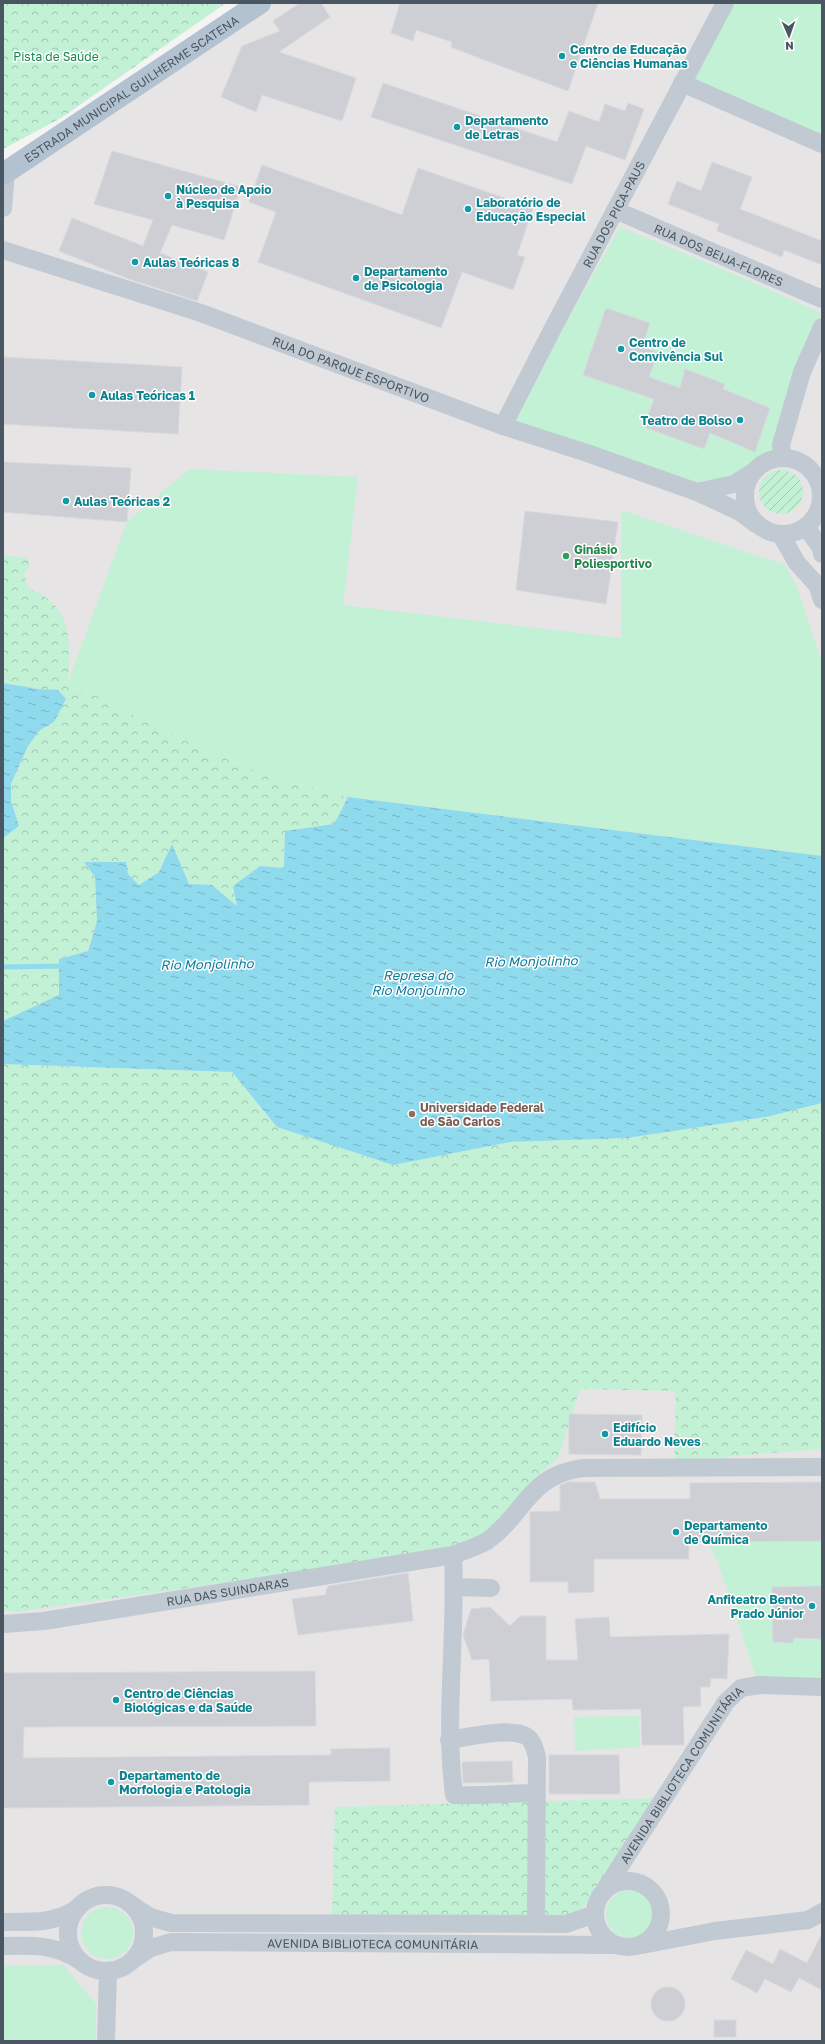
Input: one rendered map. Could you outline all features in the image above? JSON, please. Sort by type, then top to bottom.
[{"type":"main road","name":"ESTRADA MUNICIPAL GUILHERME SCATENA","points":[[5,173],[260,3]]},
{"type":"street","name":"RUA DOS PICA-PAUS","points":[[503,426],[552,328],[725,3]]},
{"type":"street","points":[[682,82],[822,144]]},
{"type":"street","points":[[3,208],[5,173]]},
{"type":"street","name":"RUA DOS BEIJA-FLORES","points":[[615,210],[822,299]]},
{"type":"street","name":"RUA DO PARQUE ESPORTIVO","points":[[3,249],[201,313],[503,426],[587,453],[697,492],[740,512],[756,524]]},
{"type":"street","points":[[783,458],[781,445],[802,372],[822,327]]},
{"type":"street","points":[[697,492],[734,484],[753,472],[761,464],[783,458],[792,459],[816,472],[821,497],[820,507],[812,528],[821,548],[822,554]]},
{"type":"street","points":[[753,472],[747,482],[744,493],[745,504],[749,514],[756,524],[765,530],[781,534],[794,533],[812,528]]},
{"type":"street","points":[[781,534],[795,556],[797,563],[820,587]]},
{"type":"street","name":"RUA DAS SUINDARAS","points":[[3,1624],[44,1621],[452,1555],[486,1542],[506,1524],[536,1488],[565,1470],[583,1468],[822,1467]]},
{"type":"street","points":[[452,1555],[454,1587],[449,1740],[454,1795],[481,1796],[512,1793],[536,1793]]},
{"type":"street","points":[[454,1587],[491,1588]]},
{"type":"street","name":"AVENIDA BIBLIOTECA COMUNITÁRIA","points":[[604,1891],[726,1702],[741,1688],[759,1685],[822,1687]]},
{"type":"street","points":[[449,1740],[501,1732],[526,1736],[532,1743],[537,1758],[536,1793],[538,1833],[536,1924]]},
{"type":"street","points":[[642,1945],[655,1935],[662,1920],[662,1910],[659,1900],[653,1891],[644,1884],[634,1881],[623,1881],[613,1884],[604,1891],[599,1899],[595,1914],[599,1931],[606,1939],[615,1945],[629,1948],[736,1928],[808,1920],[822,1912]]},
{"type":"street","points":[[3,1922],[49,1921],[69,1914],[90,1899],[104,1895],[120,1898],[132,1905],[141,1917],[144,1932],[142,1946],[134,1959],[122,1968],[108,1971],[93,1969],[71,1955],[50,1946],[3,1946]]},
{"type":"street","name":"AVENIDA BIBLIOTECA COMUNITÁRIA","points":[[132,1905],[150,1917],[171,1922],[566,1924],[595,1914]]},
{"type":"street","points":[[78,1908],[70,1920],[68,1935],[72,1949],[80,1961]]},
{"type":"street","name":"AVENIDA BIBLIOTECA COMUNITÁRIA","points":[[134,1959],[151,1948],[171,1942],[615,1945]]},
{"type":"street","points":[[106,2041],[108,1971]]},
{"type":"shaded area","name":"Universidade Federal de São Carlos","points":[[272,3],[822,3],[822,2041],[3,2041],[3,186]]},
{"type":"green space","name":"Pista de Saúde","points":[[3,3],[226,3],[61,118],[3,149]]},
{"type":"green space","points":[[730,3],[822,3],[822,139],[690,79]]},
{"type":"green space","points":[[620,227],[727,271],[821,313],[791,387],[778,443],[767,465],[761,467],[754,476],[703,490],[509,423]]},
{"type":"green space","points":[[189,469],[358,477],[343,605],[621,638],[621,510],[785,565],[797,588],[822,663],[822,856],[348,797],[267,776],[190,743],[68,682],[127,522]]},
{"type":"green space","points":[[777,470],[785,470],[790,471],[797,476],[802,483],[802,501],[797,508],[790,513],[777,514],[769,511],[762,504],[759,496],[759,488],[762,480],[769,473]]},
{"type":"green space","points":[[3,555],[28,558],[29,566],[24,574],[28,588],[43,596],[54,605],[61,615],[66,626],[68,639],[68,682],[190,743],[267,776],[348,797],[334,824],[285,831],[284,868],[260,866],[233,886],[237,907],[212,885],[189,884],[172,845],[159,872],[139,885],[128,874],[85,862],[95,877],[97,921],[87,951],[59,959],[59,995],[3,1021],[3,838],[19,826],[11,801],[11,784],[28,746],[40,730],[54,722],[58,690],[38,689],[3,683]]},
{"type":"green space","points":[[3,1064],[232,1072],[277,1127],[393,1165],[510,1142],[627,1138],[766,1117],[822,1103],[822,1449],[674,1461],[676,1391],[580,1389],[558,1458],[535,1478],[496,1533],[418,1556],[14,1612],[3,1610]]},
{"type":"green space","points":[[822,1541],[822,1687],[759,1685],[717,1560],[707,1542]]},
{"type":"green space","points":[[639,1716],[640,1747],[575,1751],[574,1717]]},
{"type":"green space","points":[[656,1798],[595,1893],[575,1917],[332,1918],[335,1807]]},
{"type":"green space","points":[[630,1890],[639,1892],[647,1897],[652,1905],[654,1914],[652,1923],[647,1931],[639,1936],[630,1938],[621,1936],[613,1931],[608,1923],[606,1914],[608,1905],[613,1897],[621,1892]]},
{"type":"green space","points":[[102,1907],[112,1907],[126,1914],[133,1928],[133,1938],[126,1952],[112,1959],[102,1959],[92,1955],[85,1948],[81,1938],[81,1928],[85,1918],[92,1911]]},
{"type":"green space","points":[[63,1965],[96,2004],[96,2041],[3,2041],[3,1966]]},
{"type":"water","points":[[3,683],[38,689],[58,690],[66,699],[54,722],[40,730],[28,746],[11,784],[11,801],[19,826],[3,838]]},
{"type":"water","name":"Represa do Rio Monjolinho","points":[[348,797],[822,856],[822,1103],[766,1117],[627,1138],[510,1142],[393,1165],[277,1127],[232,1072],[3,1064],[3,1021],[59,995],[59,959],[88,951],[97,921],[95,877],[84,862],[126,862],[128,874],[139,885],[159,872],[172,844],[189,884],[212,885],[237,906],[233,886],[260,866],[284,868],[285,831],[334,824]]},
{"type":"building","points":[[300,3],[321,3],[330,17],[279,52],[356,78],[342,121],[262,95],[256,112],[221,97],[242,46],[280,31],[273,21]]},
{"type":"building","points":[[400,3],[598,3],[568,91],[451,47],[452,42],[416,30],[413,41],[391,33]]},
{"type":"building","points":[[383,83],[557,142],[569,111],[599,122],[605,104],[625,111],[628,103],[644,109],[625,160],[586,146],[572,184],[371,117]]},
{"type":"building","points":[[112,151],[241,187],[224,240],[172,225],[160,253],[208,272],[197,301],[129,279],[59,251],[72,218],[143,246],[153,220],[94,204]]},
{"type":"building","points":[[712,162],[752,177],[740,209],[822,241],[822,265],[784,250],[782,257],[717,231],[719,224],[668,204],[677,181],[701,191]]},
{"type":"building","points":[[262,165],[402,215],[418,168],[533,208],[517,255],[525,257],[513,290],[462,272],[441,328],[258,262],[276,212],[249,202]]},
{"type":"building","points":[[606,308],[650,323],[642,347],[658,352],[649,377],[680,388],[685,369],[725,384],[723,389],[770,408],[755,452],[710,433],[704,449],[644,427],[654,399],[583,375]]},
{"type":"building","name":"Aulas Teóricas 1","points":[[3,357],[182,367],[178,434],[3,424]]},
{"type":"building","name":"Aulas Teóricas 2","points":[[3,462],[131,468],[127,522],[3,512]]},
{"type":"building","name":"Ginásio Poliesportivo","points":[[525,511],[618,522],[606,604],[516,590]]},
{"type":"building","name":"Edifício Eduardo Neves","points":[[569,1414],[642,1415],[641,1455],[569,1454]]},
{"type":"building","name":"Departamento de Química","points":[[568,1482],[595,1482],[600,1499],[690,1499],[690,1483],[822,1482],[822,1541],[689,1542],[689,1559],[594,1559],[594,1592],[568,1593],[568,1582],[530,1582],[530,1512],[560,1511],[560,1485]]},
{"type":"building","points":[[408,1573],[413,1621],[298,1635],[292,1599],[325,1595],[328,1586]]},
{"type":"building","points":[[822,1586],[822,1639],[794,1638],[793,1643],[773,1642],[772,1587]]},
{"type":"building","points":[[490,1607],[510,1626],[520,1616],[546,1616],[546,1660],[578,1660],[575,1619],[609,1617],[610,1637],[729,1634],[727,1679],[711,1678],[710,1687],[700,1687],[701,1706],[683,1707],[684,1745],[642,1745],[641,1709],[573,1710],[572,1699],[491,1701],[489,1659],[472,1660],[463,1635],[471,1609]]},
{"type":"building","points":[[315,1671],[316,1726],[24,1727],[23,1758],[331,1755],[331,1749],[390,1748],[390,1781],[309,1782],[309,1805],[3,1808],[3,1673]]},
{"type":"building","points":[[549,1755],[619,1755],[620,1794],[549,1794]]},
{"type":"building","points":[[512,1761],[513,1782],[463,1783],[462,1762]]},
{"type":"building","points":[[822,1933],[822,1990],[799,1978],[791,1992],[765,1979],[757,1993],[731,1979],[746,1950],[773,1964],[780,1949],[807,1963]]},
{"type":"building","points":[[665,1987],[671,1987],[680,1992],[684,1998],[684,2010],[680,2016],[671,2021],[665,2021],[656,2016],[651,2007],[651,2001],[656,1992]]},
{"type":"building","points":[[714,2020],[736,2020],[736,2037],[714,2037]]},
{"type":"waterway","points":[[3,967],[66,966]]},
{"type":"place","name":"Centro de Educação e Ciências Humanas","points":[[562,56]]},
{"type":"place","name":"Departamento de Letras","points":[[457,127]]},
{"type":"place","name":"Núcleo de Apoio à Pesquisa","points":[[168,196]]},
{"type":"place","name":"Laboratório de Educação Especial","points":[[468,209]]},
{"type":"place","name":"Aulas Teóricas 8","points":[[135,262]]},
{"type":"place","name":"Departamento de Psicologia","points":[[356,278]]},
{"type":"place","name":"Centro de Convivência Sul","points":[[621,349]]},
{"type":"place","name":"Aulas Teóricas 1","points":[[92,395]]},
{"type":"place","name":"Teatro de Bolso","points":[[740,420]]},
{"type":"place","name":"Aulas Teóricas 2","points":[[66,501]]},
{"type":"place","name":"Ginásio Poliesportivo","points":[[566,556]]},
{"type":"place","name":"Universidade Federal de São Carlos","points":[[412,1114]]},
{"type":"place","name":"Edifício Eduardo Neves","points":[[605,1434]]},
{"type":"place","name":"Departamento de Química","points":[[676,1532]]},
{"type":"place","name":"Anfiteatro Bento Prado Júnior","points":[[812,1606]]},
{"type":"place","name":"Centro de Ciências Biológicas e da Saúde","points":[[116,1700]]},
{"type":"place","name":"Departamento de Morfologia e Patologia","points":[[111,1782]]},
{"type":"water label","name":"Rio Monjolinho","points":[[531,961]]},
{"type":"water label","name":"Rio Monjolinho","points":[[207,964]]}]
